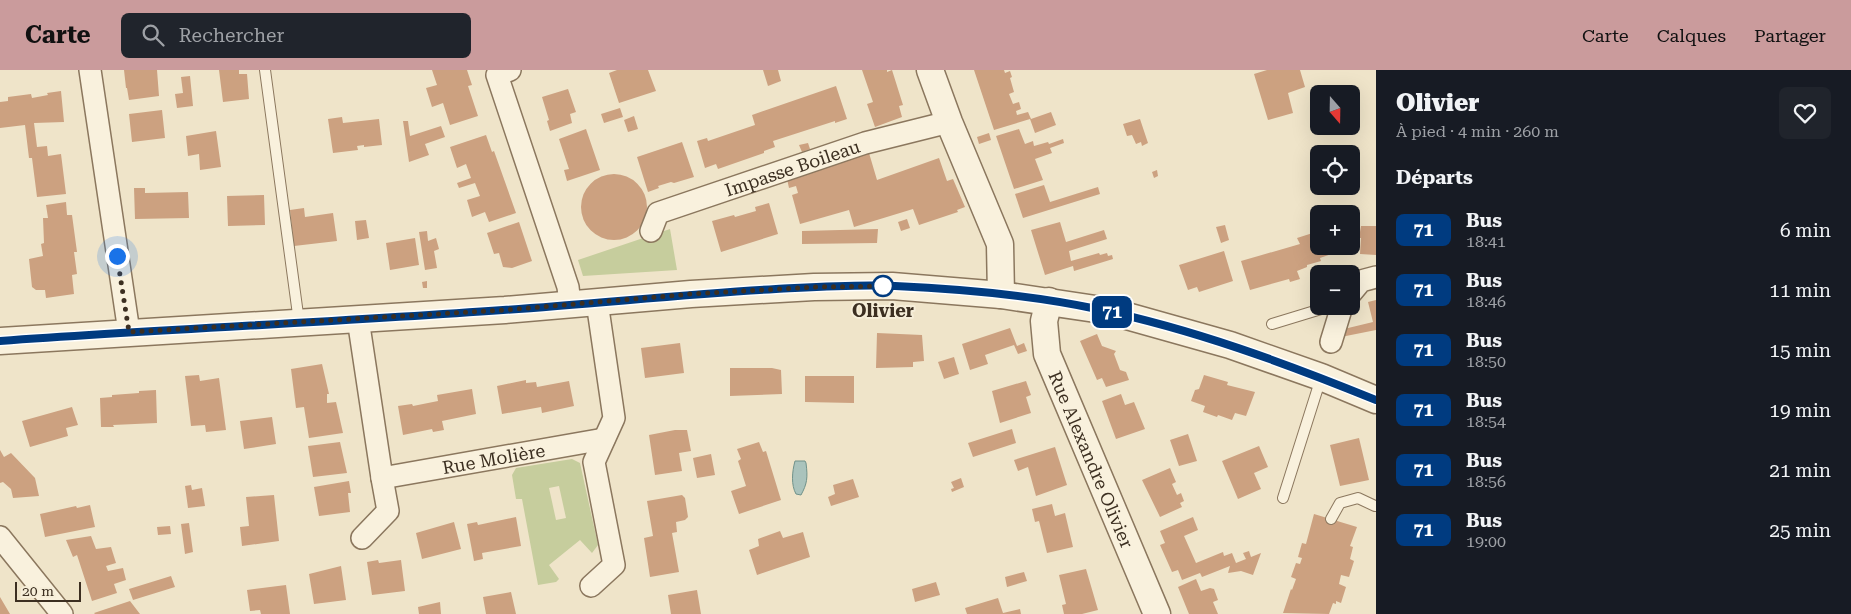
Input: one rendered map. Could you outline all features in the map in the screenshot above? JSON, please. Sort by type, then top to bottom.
[{"type":"street","points":[[90,70],[129,332]]},
{"type":"street","points":[[510,70],[497,75],[568,287],[570,304]]},
{"type":"street","points":[[930,70],[949,122],[1000,244],[1001,294]]},
{"type":"street","name":"Impasse Boileau","points":[[651,231],[658,213],[866,143],[949,122]]},
{"type":"street","points":[[1360,282],[1376,277]]},
{"type":"street","points":[[0,341],[300,323],[691,294],[814,287],[892,286],[1001,294],[1101,310],[1185,331],[1230,345],[1321,377],[1376,400]]},
{"type":"street","name":"Rue Alexandre Olivier","points":[[1049,301],[1044,321],[1047,354],[1157,614]]},
{"type":"street","points":[[591,586],[614,565],[594,462],[614,418],[598,302]]},
{"type":"street","points":[[1331,342],[1339,315]]},
{"type":"street","points":[[358,319],[388,511],[362,538]]},
{"type":"street","name":"Rue Molière","points":[[382,478],[604,440]]},
{"type":"street","points":[[0,537],[62,614]]},
{"type":"lane","points":[[265,70],[300,323]]},
{"type":"lane","points":[[1272,324],[1310,312]]},
{"type":"lane","points":[[1283,498],[1321,377]]},
{"type":"lane","points":[[1331,519],[1340,503],[1358,498],[1376,506]]},
{"type":"green space","points":[[670,229],[677,270],[583,276],[578,260]]},
{"type":"green space","points":[[572,459],[580,463],[598,545],[592,553],[580,540],[549,565],[559,579],[556,582],[538,585],[522,499],[516,499],[512,475],[516,468]],"holes":[[[559,486],[566,518],[556,520],[549,488]]]},
{"type":"water","points":[[795,461],[805,461],[806,463],[805,487],[801,495],[796,494],[793,487]]},
{"type":"building","points":[[124,70],[157,70],[159,96],[129,100]]},
{"type":"building","points":[[219,70],[239,70],[239,74],[247,74],[249,99],[223,102]]},
{"type":"building","points":[[432,70],[467,70],[472,85],[468,86],[478,116],[450,125],[443,103],[432,107],[426,88],[437,85]]},
{"type":"building","points":[[617,70],[648,70],[656,91],[619,103],[609,73]]},
{"type":"building","points":[[763,70],[778,70],[781,81],[768,86]]},
{"type":"building","points":[[862,70],[887,70],[887,72],[892,70],[903,105],[899,106],[902,117],[875,127],[867,104],[873,102]]},
{"type":"building","points":[[974,70],[1004,70],[1005,73],[1010,71],[1014,92],[1009,94],[1013,104],[1019,102],[1021,109],[1016,111],[1017,115],[1028,112],[1031,119],[1051,112],[1056,125],[1035,133],[1030,119],[994,130]]},
{"type":"building","points":[[1267,70],[1300,70],[1305,87],[1288,93],[1293,113],[1268,120],[1254,74]]},
{"type":"building","points":[[190,76],[193,106],[177,108],[175,94],[183,93],[181,77]]},
{"type":"building","points":[[836,86],[847,119],[835,123],[835,121],[773,141],[775,147],[764,151],[764,153],[718,169],[716,164],[705,168],[697,141],[707,138],[708,141],[755,125],[752,115]]},
{"type":"building","points":[[568,89],[576,112],[570,114],[572,123],[550,131],[547,121],[549,120],[542,97]]},
{"type":"building","points":[[61,91],[64,122],[34,123],[37,147],[47,146],[48,156],[61,154],[66,194],[37,197],[25,125],[0,128],[0,102],[8,101],[8,97],[31,94],[32,98]]},
{"type":"building","points":[[620,108],[623,117],[604,123],[601,114]]},
{"type":"building","points":[[162,110],[165,138],[132,142],[129,114]]},
{"type":"building","points":[[634,116],[638,129],[628,132],[624,120]]},
{"type":"building","points":[[342,117],[343,123],[379,119],[382,145],[357,146],[358,150],[333,153],[328,119]]},
{"type":"building","points":[[1140,119],[1148,143],[1142,146],[1141,142],[1136,144],[1132,135],[1127,136],[1123,124]]},
{"type":"building","points":[[403,121],[408,121],[410,136],[441,126],[445,137],[425,144],[429,155],[409,162]]},
{"type":"building","points":[[586,129],[600,170],[567,181],[564,170],[569,169],[559,139]]},
{"type":"building","points":[[1019,129],[1025,144],[1033,141],[1034,146],[1048,142],[1049,144],[1063,139],[1064,143],[1050,148],[1052,153],[1035,159],[1043,180],[1014,189],[996,136]]},
{"type":"building","points":[[216,131],[221,167],[200,170],[199,154],[188,156],[186,136]]},
{"type":"building","points":[[989,133],[991,140],[979,144],[977,137]]},
{"type":"building","points":[[486,135],[492,152],[494,151],[516,213],[489,222],[485,212],[472,217],[467,200],[480,196],[475,183],[459,188],[457,183],[471,178],[466,164],[457,168],[450,147]]},
{"type":"building","points":[[682,142],[694,177],[658,186],[659,188],[648,192],[637,157]]},
{"type":"building","points":[[808,143],[810,149],[802,152],[799,145]]},
{"type":"building","points":[[869,153],[877,180],[939,158],[947,181],[953,179],[965,207],[957,210],[958,212],[919,225],[913,209],[854,227],[849,210],[800,224],[792,195],[798,193],[796,186],[789,188],[787,179]]},
{"type":"building","points":[[1157,170],[1158,176],[1154,178],[1152,172]]},
{"type":"building","points":[[620,174],[638,183],[645,194],[647,207],[645,220],[638,231],[627,238],[608,240],[590,231],[583,220],[581,201],[590,183],[601,176]]},
{"type":"building","points":[[1044,185],[1050,202],[1098,187],[1100,194],[1023,218],[1015,194]]},
{"type":"building","points":[[134,188],[145,188],[145,193],[188,192],[189,218],[135,219]]},
{"type":"building","points":[[264,195],[265,225],[228,226],[227,196]]},
{"type":"building","points":[[66,202],[67,215],[72,215],[77,252],[74,252],[77,274],[72,275],[74,294],[46,298],[45,290],[36,290],[32,287],[29,259],[43,256],[41,244],[44,243],[43,218],[48,218],[46,205]]},
{"type":"building","points":[[769,203],[778,234],[721,252],[712,221],[756,211],[755,207]]},
{"type":"building","points":[[304,208],[305,217],[333,213],[337,241],[294,246],[290,210]]},
{"type":"building","points":[[907,219],[910,228],[901,231],[898,222]]},
{"type":"building","points":[[366,220],[369,238],[357,240],[355,221]]},
{"type":"building","points":[[519,222],[532,261],[512,268],[503,267],[499,253],[494,254],[487,233]]},
{"type":"building","points":[[1060,222],[1066,242],[1104,230],[1107,239],[1069,251],[1071,261],[1099,253],[1100,255],[1107,253],[1108,256],[1112,255],[1113,259],[1074,271],[1073,266],[1045,275],[1031,230]]},
{"type":"building","points":[[1225,225],[1229,240],[1221,243],[1216,227]]},
{"type":"building","points":[[1361,226],[1376,226],[1376,255],[1360,254]]},
{"type":"building","points":[[878,229],[877,243],[802,244],[802,231]]},
{"type":"building","points":[[427,231],[428,241],[436,238],[439,249],[434,251],[437,268],[425,270],[419,232]]},
{"type":"building","points":[[1310,234],[1310,255],[1329,255],[1320,258],[1321,261],[1307,265],[1307,267],[1297,271],[1300,279],[1290,282],[1289,279],[1250,290],[1241,261],[1300,244],[1297,238]]},
{"type":"building","points":[[415,238],[419,265],[390,270],[386,243]]},
{"type":"building","points":[[1224,251],[1233,281],[1199,292],[1197,287],[1188,290],[1179,265]]},
{"type":"building","points":[[427,281],[427,288],[423,288],[422,282]]},
{"type":"building","points":[[1376,300],[1376,330],[1341,337],[1344,329],[1373,322],[1368,302]]},
{"type":"building","points":[[1010,328],[1017,346],[1024,343],[1027,351],[1018,354],[1014,345],[985,355],[988,364],[970,370],[962,344]]},
{"type":"building","points":[[877,333],[922,335],[924,361],[913,362],[913,367],[876,368]]},
{"type":"building","points":[[1097,334],[1102,346],[1116,351],[1114,354],[1120,370],[1126,372],[1129,380],[1106,387],[1102,378],[1097,380],[1080,341]]},
{"type":"building","points":[[680,343],[684,373],[645,378],[641,348]]},
{"type":"building","points":[[954,357],[959,374],[944,379],[938,362]]},
{"type":"building","points":[[322,364],[329,394],[327,394],[327,403],[336,402],[343,433],[309,438],[304,407],[296,408],[291,369]]},
{"type":"building","points":[[730,368],[772,368],[781,370],[782,394],[730,396]]},
{"type":"building","points":[[199,375],[200,381],[219,378],[226,430],[206,432],[205,425],[191,426],[185,376]]},
{"type":"building","points":[[1204,375],[1228,382],[1227,385],[1255,392],[1246,416],[1235,413],[1232,420],[1218,415],[1217,417],[1203,412],[1205,406],[1191,401],[1195,390],[1199,389]]},
{"type":"building","points":[[805,376],[854,376],[854,403],[805,402]]},
{"type":"building","points":[[526,380],[526,383],[536,382],[537,387],[569,381],[574,406],[542,413],[541,407],[502,414],[497,386]]},
{"type":"building","points":[[1026,381],[1031,395],[1026,397],[1031,413],[1000,423],[992,391]]},
{"type":"building","points":[[472,389],[476,414],[442,421],[444,430],[433,432],[432,429],[403,435],[398,406],[412,404],[413,406],[438,401],[437,395]]},
{"type":"building","points":[[156,390],[157,423],[101,427],[100,398]]},
{"type":"building","points":[[1121,394],[1125,405],[1134,402],[1145,429],[1116,439],[1102,401]]},
{"type":"building","points":[[72,407],[78,425],[66,428],[68,436],[30,447],[22,421]]},
{"type":"building","points":[[272,417],[276,444],[244,449],[240,421]]},
{"type":"building","points":[[1012,429],[1016,443],[973,457],[968,443]]},
{"type":"building","points":[[675,430],[687,430],[691,451],[679,453],[682,471],[655,475],[649,435]]},
{"type":"building","points":[[1188,434],[1197,461],[1179,466],[1170,440]]},
{"type":"building","points":[[1359,438],[1369,480],[1340,486],[1330,445]]},
{"type":"building","points":[[340,442],[347,473],[313,477],[308,446]]},
{"type":"building","points":[[759,442],[763,452],[766,451],[781,500],[739,514],[731,491],[746,486],[738,461],[741,459],[737,449]]},
{"type":"building","points":[[1259,446],[1268,467],[1254,473],[1261,489],[1238,499],[1222,461]]},
{"type":"building","points":[[1055,447],[1067,485],[1036,496],[1028,467],[1018,471],[1014,460]]},
{"type":"building","points":[[0,450],[4,457],[11,453],[35,478],[39,496],[13,498],[11,489],[3,482],[0,483]]},
{"type":"building","points":[[711,454],[715,475],[697,478],[693,458]]},
{"type":"building","points":[[1170,468],[1176,482],[1172,484],[1177,495],[1181,493],[1184,501],[1180,503],[1182,507],[1160,517],[1142,480]]},
{"type":"building","points":[[961,478],[964,487],[952,492],[951,489],[954,488],[951,482]]},
{"type":"building","points":[[853,479],[859,497],[831,506],[828,497],[835,494],[833,485]]},
{"type":"building","points":[[349,481],[351,493],[348,493],[350,512],[319,516],[314,487]]},
{"type":"building","points":[[191,485],[192,490],[202,488],[205,506],[188,508],[185,486]]},
{"type":"building","points":[[274,495],[279,541],[242,546],[240,527],[249,526],[246,497]]},
{"type":"building","points":[[682,495],[685,498],[688,517],[685,520],[676,522],[677,532],[672,533],[679,572],[650,577],[644,538],[653,536],[647,501]]},
{"type":"building","points":[[1052,504],[1055,516],[1065,513],[1073,547],[1047,553],[1039,521],[1035,522],[1032,509]]},
{"type":"building","points":[[90,505],[95,527],[45,537],[40,514]]},
{"type":"building","points":[[1314,514],[1357,527],[1350,546],[1353,547],[1350,559],[1354,561],[1349,577],[1341,575],[1339,584],[1346,587],[1341,603],[1336,601],[1336,604],[1333,603],[1329,614],[1283,613],[1296,579],[1291,577],[1296,563],[1300,564],[1302,558],[1298,557],[1302,543],[1306,544]]},
{"type":"building","points":[[516,517],[521,546],[482,553],[483,559],[474,561],[467,524],[477,522],[478,525]]},
{"type":"building","points":[[1193,517],[1198,530],[1184,536],[1196,563],[1223,552],[1224,556],[1232,553],[1236,563],[1246,559],[1243,553],[1249,551],[1251,557],[1261,553],[1253,575],[1241,571],[1228,573],[1230,566],[1202,577],[1200,573],[1182,580],[1178,570],[1172,572],[1160,545],[1165,543],[1160,531]]},
{"type":"building","points":[[454,522],[461,549],[422,559],[416,533]]},
{"type":"building","points":[[189,523],[193,552],[185,554],[181,524]]},
{"type":"building","points":[[170,526],[171,534],[158,535],[157,527]]},
{"type":"building","points":[[780,531],[783,538],[803,532],[810,557],[757,575],[749,550],[759,546],[758,539]]},
{"type":"building","points":[[91,536],[96,549],[111,547],[116,563],[106,566],[108,571],[123,568],[126,580],[114,584],[117,593],[92,601],[77,555],[73,557],[66,540]]},
{"type":"building","points":[[378,560],[379,563],[401,560],[405,591],[372,595],[367,562]]},
{"type":"building","points":[[341,566],[346,600],[314,604],[309,574]]},
{"type":"building","points":[[1086,569],[1098,610],[1082,614],[1064,614],[1062,605],[1066,604],[1059,575]]},
{"type":"building","points":[[1024,572],[1027,581],[1007,587],[1005,577]]},
{"type":"building","points":[[171,576],[175,587],[133,600],[129,589]]},
{"type":"building","points":[[1196,579],[1201,591],[1210,588],[1214,589],[1218,600],[1213,602],[1218,614],[1189,614],[1178,587]]},
{"type":"building","points":[[936,582],[940,595],[915,602],[912,589]]},
{"type":"building","points":[[286,585],[290,614],[261,614],[260,610],[250,611],[247,590]]},
{"type":"building","points":[[697,590],[701,614],[671,614],[668,595]]},
{"type":"building","points":[[511,592],[516,614],[486,614],[483,597]]},
{"type":"building","points":[[0,597],[10,614],[0,614]]},
{"type":"building","points":[[998,598],[1003,613],[1020,609],[1021,614],[967,614],[965,608]]},
{"type":"building","points":[[130,601],[140,614],[94,613]]},
{"type":"building","points":[[440,602],[441,614],[419,614],[418,607]]},
{"type":"bus line","name":"71","points":[[0,341],[505,310],[691,294],[814,287],[892,286],[1001,294],[1109,311],[1230,345],[1321,377],[1376,400]]},
{"type":"place","name":"Olivier","points":[[883,286]]},
{"type":"route","points":[[117,256],[129,332],[243,327],[505,310],[691,294],[814,287],[892,286],[883,286]]}]
